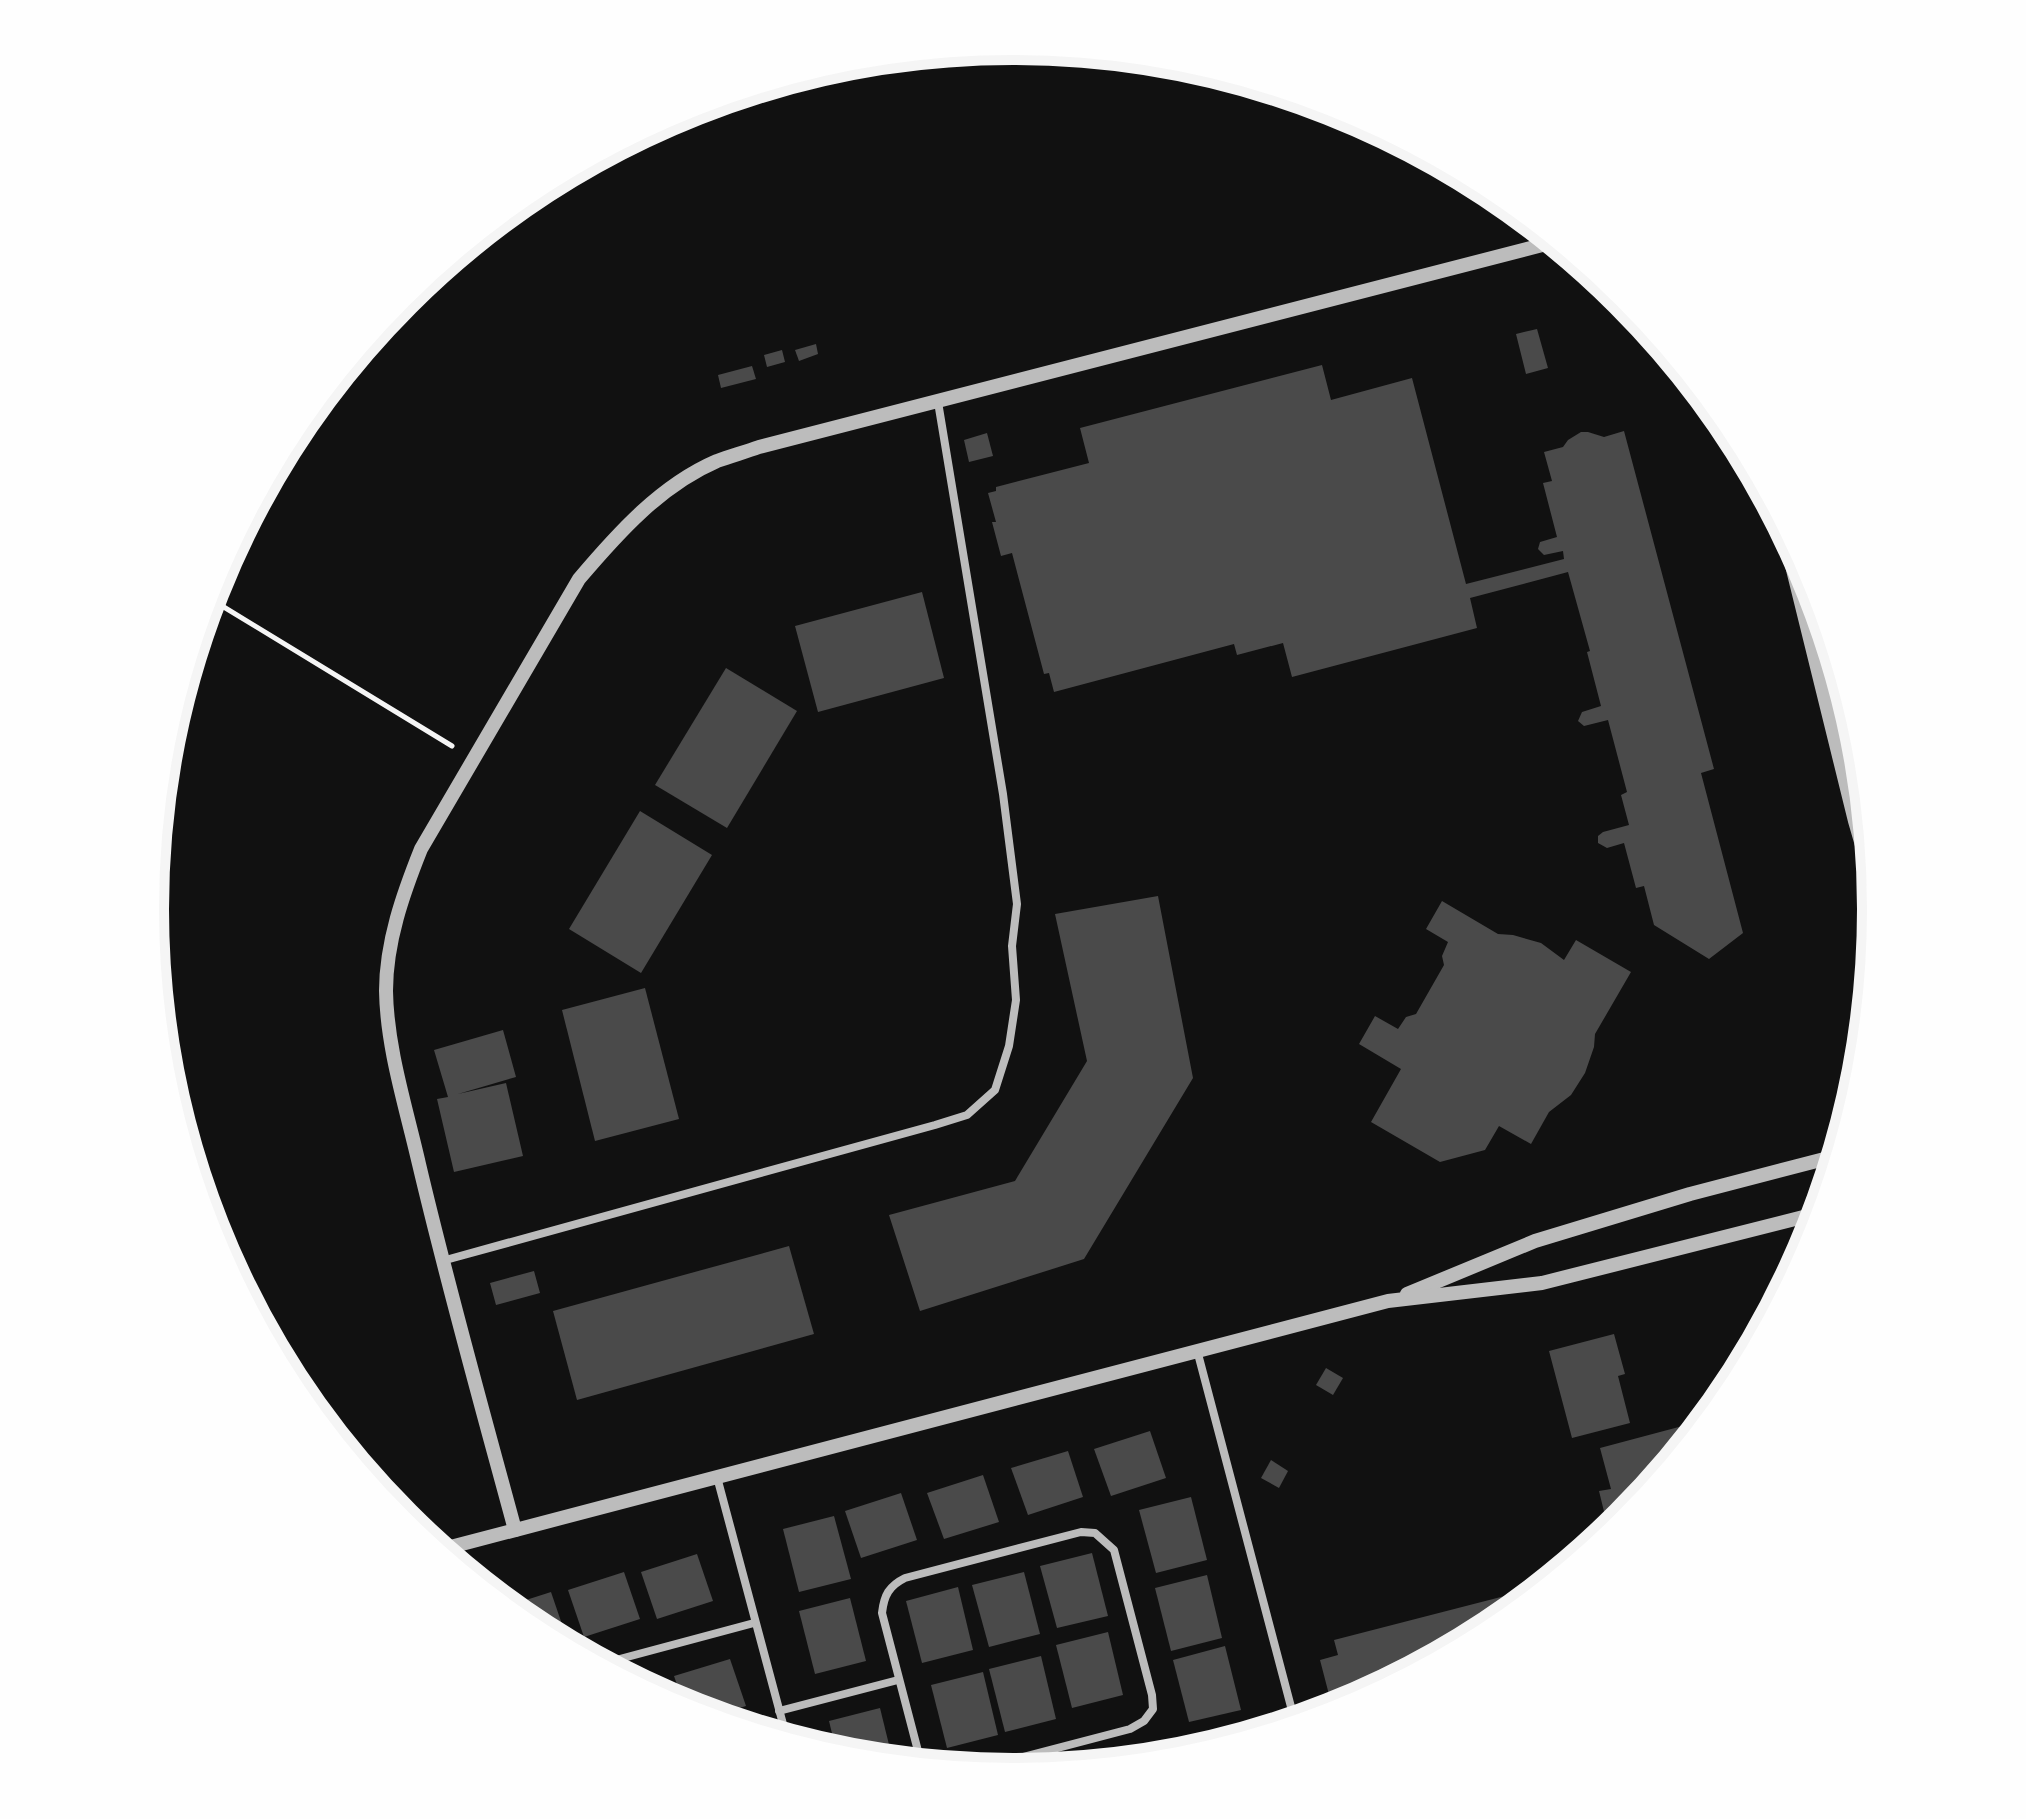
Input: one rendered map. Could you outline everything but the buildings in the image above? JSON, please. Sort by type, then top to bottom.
[{"type":"street","points":[[515,1530],[442,1261],[390,1039],[386,989],[392,941],[404,892],[421,849],[579,579],[607,545],[643,511],[715,462],[759,447],[1541,245]]},
{"type":"street","points":[[442,1261],[946,1122],[967,1115],[995,1090],[1009,1046],[1016,1000],[1012,946],[1017,904],[1003,794],[938,402]]},
{"type":"street","points":[[1795,577],[1859,834]]},
{"type":"street","points":[[1388,1301],[1535,1241],[1690,1194],[1825,1159]]},
{"type":"street","points":[[452,1547],[1388,1301],[1542,1283],[1805,1217]]},
{"type":"street","points":[[1197,1349],[1292,1712]]},
{"type":"street","points":[[717,1476],[784,1727]]},
{"type":"street","points":[[920,1754],[882,1613],[884,1600],[893,1585],[905,1578],[1081,1532],[1095,1533],[1114,1550],[1153,1709],[1144,1721],[1130,1729],[1033,1758]]},
{"type":"street","points":[[616,1660],[754,1623]]},
{"type":"street","points":[[779,1711],[898,1680]]},
{"type":"path","points":[[220,605],[473,759]]}]
